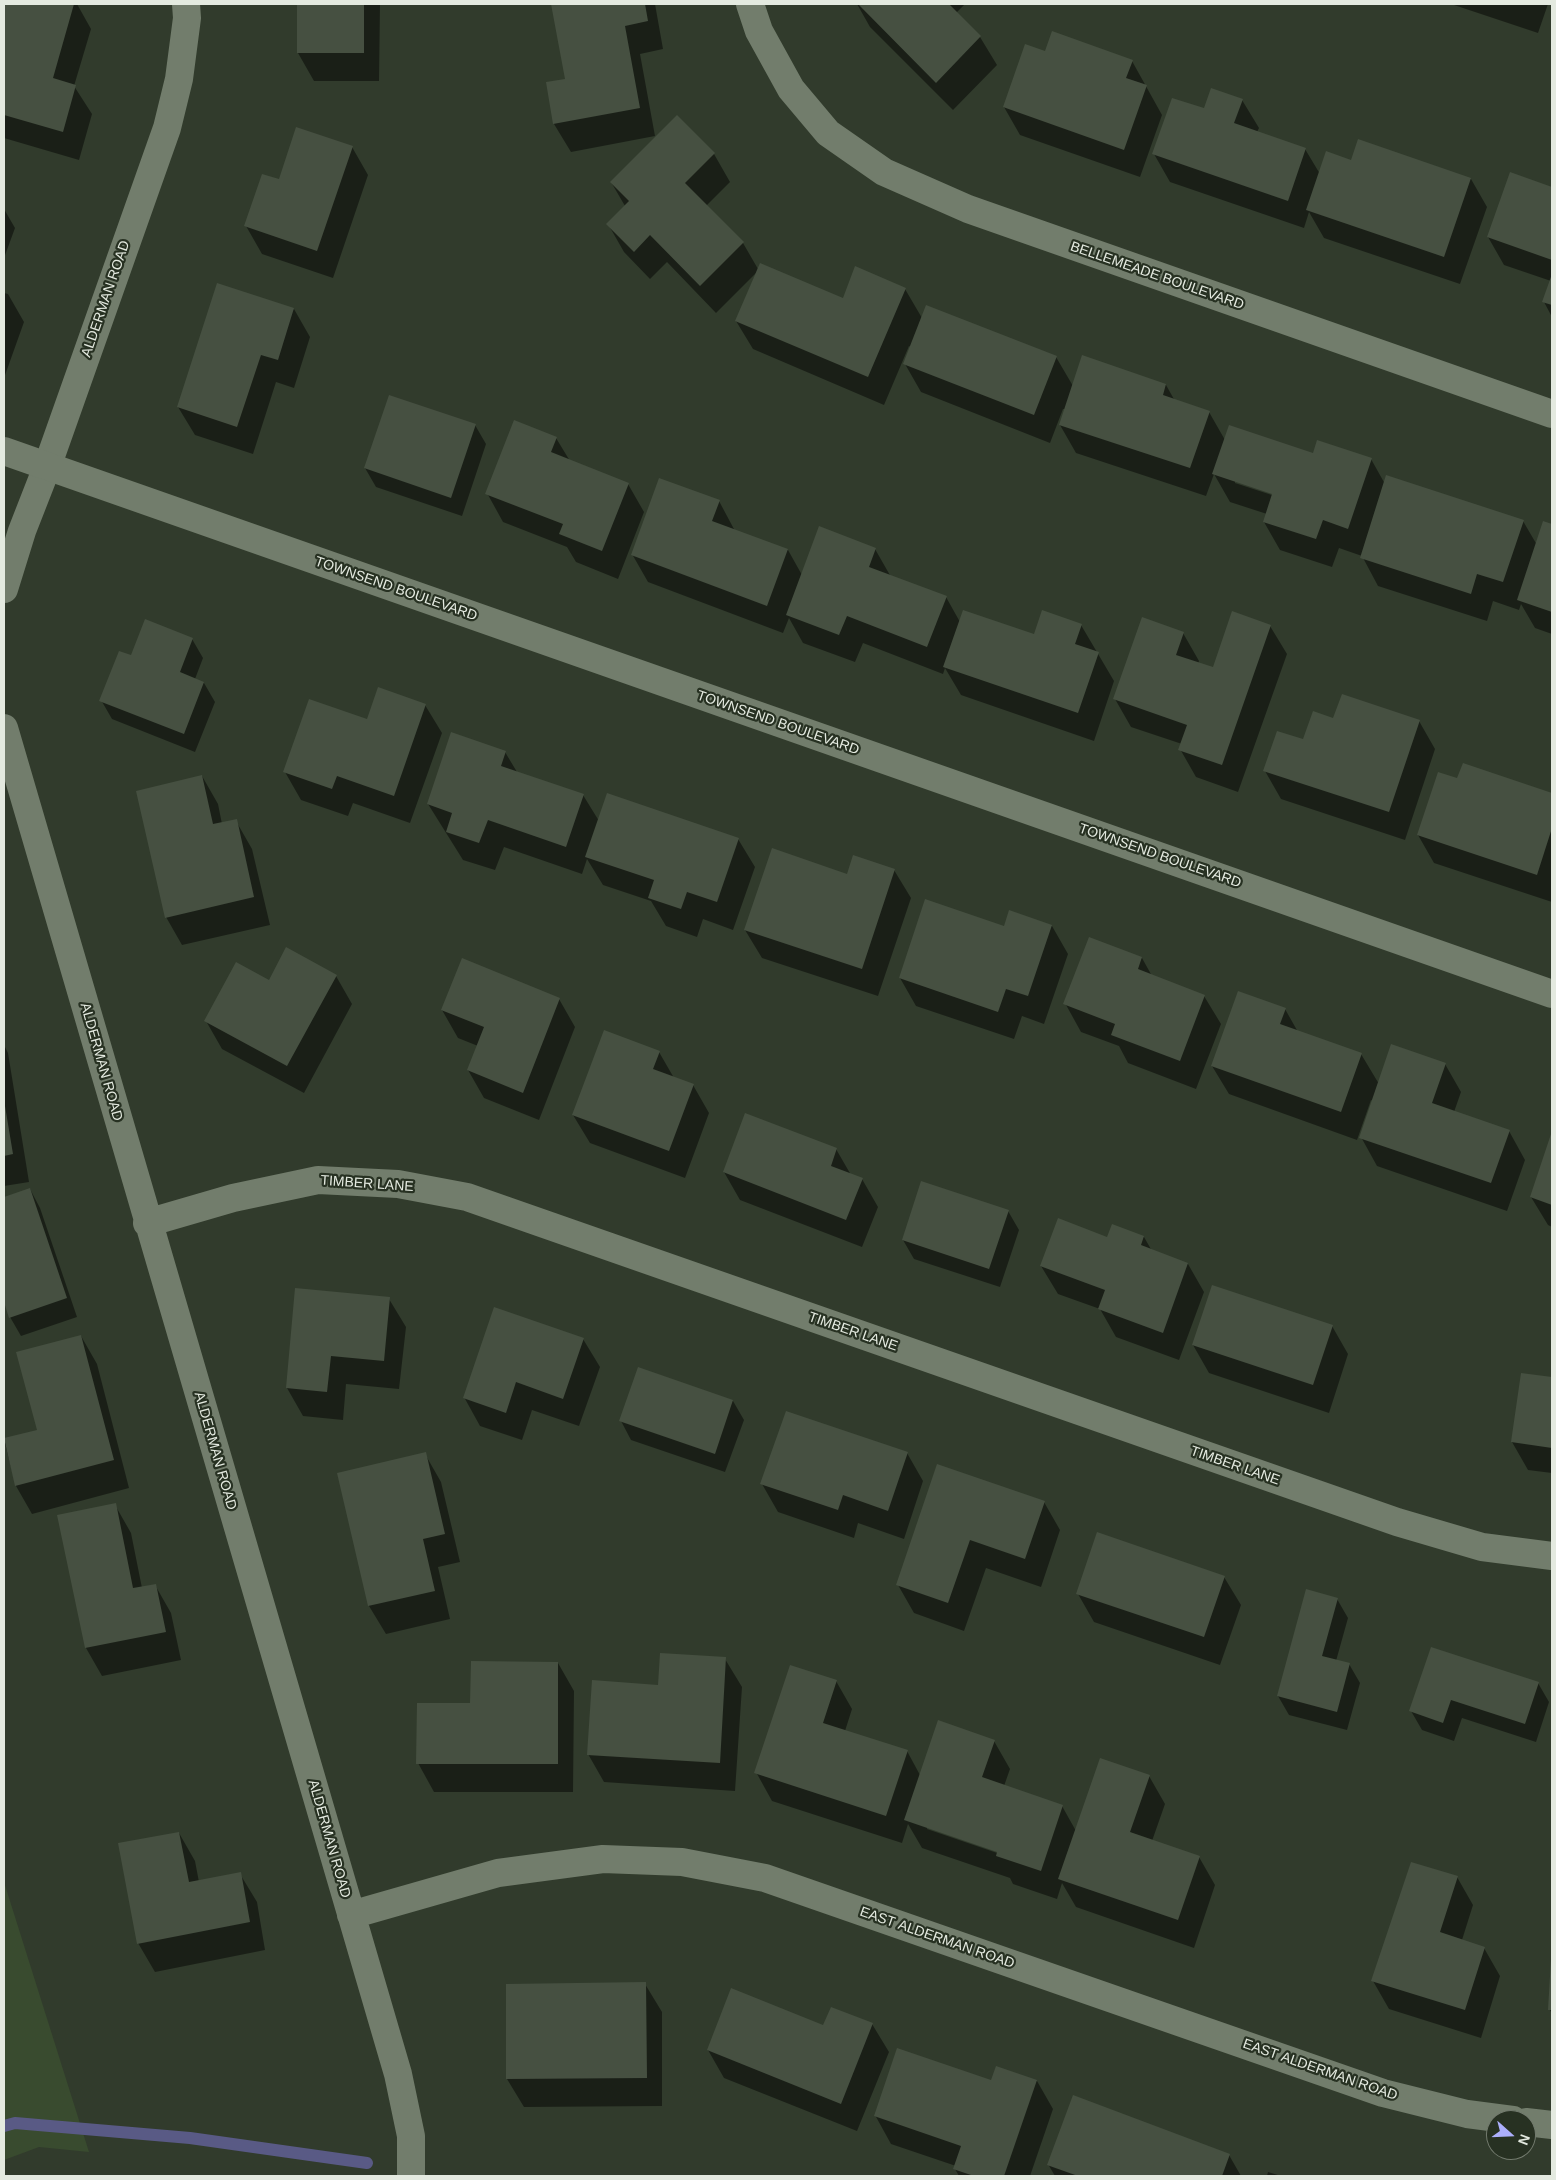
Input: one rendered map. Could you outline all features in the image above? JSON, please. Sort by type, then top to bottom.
[{"type":"street","name":"ALDERMAN ROAD","points":[[4,589],[22,531],[47,467],[167,128],[179,79],[187,18],[186,4]]},
{"type":"street","name":"BELLEMEADE BOULEVARD","points":[[750,4],[759,32],[791,89],[828,132],[884,172],[968,210],[1552,414]]},
{"type":"street","name":"TOWNSEND BOULEVARD","points":[[4,451],[1552,994]]},
{"type":"street","name":"ALDERMAN ROAD","points":[[4,728],[398,2074],[411,2136],[411,2176]]},
{"type":"street","name":"TIMBER LANE","points":[[148,1223],[232,1198],[318,1180],[398,1184],[467,1197],[1397,1522],[1482,1547],[1552,1556]]},
{"type":"street","name":"EAST ALDERMAN ROAD","points":[[352,1915],[498,1873],[603,1859],[682,1862],[765,1878],[1383,2093],[1467,2114],[1486,2116]]},
{"type":"street","points":[[1536,2123],[1552,2125]]},
{"type":"green space","points":[[4,1882],[89,2152],[39,2147],[4,2160]]},
{"type":"building","points":[[4,4],[74,4],[53,78],[76,85],[63,132],[4,115]]},
{"type":"building","points":[[297,4],[364,4],[364,53],[297,53]]},
{"type":"building","points":[[551,4],[645,4],[648,21],[625,26],[640,108],[553,124],[546,82],[565,79]]},
{"type":"building","points":[[858,4],[949,4],[981,36],[936,83]]},
{"type":"building","points":[[1052,31],[1133,60],[1126,78],[1147,85],[1124,150],[1003,107],[1025,44],[1045,51]]},
{"type":"building","points":[[1211,88],[1243,99],[1234,123],[1306,148],[1288,201],[1152,154],[1172,98],[1204,108]]},
{"type":"building","points":[[677,115],[715,153],[685,183],[744,242],[700,286],[650,235],[634,252],[606,224],[629,201],[610,182]]},
{"type":"building","points":[[296,127],[353,146],[317,251],[244,226],[262,174],[279,179]]},
{"type":"building","points":[[1358,139],[1471,178],[1444,257],[1306,210],[1326,151],[1351,160]]},
{"type":"building","points":[[1510,172],[1552,187],[1552,260],[1487,237]]},
{"type":"building","points":[[760,263],[843,298],[855,266],[906,288],[868,377],[735,321]]},
{"type":"building","points":[[1552,274],[1552,305],[1542,302]]},
{"type":"building","points":[[217,283],[294,308],[278,360],[261,355],[237,427],[177,407]]},
{"type":"building","points":[[926,305],[1057,356],[1034,415],[903,364]]},
{"type":"building","points":[[1082,355],[1166,384],[1163,395],[1210,411],[1190,468],[1059,425]]},
{"type":"building","points":[[389,395],[476,424],[451,498],[364,468]]},
{"type":"building","points":[[514,420],[557,437],[551,452],[629,483],[602,551],[559,534],[563,524],[485,494]]},
{"type":"building","points":[[1229,425],[1313,453],[1317,440],[1372,458],[1348,529],[1323,520],[1316,539],[1263,522],[1272,494],[1212,474]]},
{"type":"building","points":[[1386,475],[1524,520],[1503,582],[1477,574],[1471,594],[1360,558]]},
{"type":"building","points":[[659,478],[720,500],[712,521],[788,549],[767,606],[631,555]]},
{"type":"building","points":[[1543,521],[1552,524],[1552,612],[1517,600]]},
{"type":"building","points":[[819,526],[876,548],[869,567],[947,596],[927,647],[847,616],[839,635],[786,615]]},
{"type":"building","points":[[963,610],[1034,634],[1042,610],[1082,624],[1075,644],[1099,652],[1078,713],[943,667]]},
{"type":"building","points":[[1232,611],[1271,625],[1222,765],[1178,750],[1187,725],[1113,699],[1142,617],[1184,632],[1176,655],[1213,667]]},
{"type":"building","points":[[145,619],[193,638],[180,672],[204,682],[184,734],[99,701],[119,651],[131,655]]},
{"type":"building","points":[[378,687],[426,704],[394,796],[337,776],[332,789],[283,772],[309,699],[367,719]]},
{"type":"building","points":[[1342,694],[1420,720],[1389,812],[1263,771],[1277,731],[1303,739],[1313,711],[1333,718]]},
{"type":"building","points":[[451,732],[506,751],[501,766],[584,794],[566,847],[488,820],[479,843],[446,832],[452,813],[427,804]]},
{"type":"building","points":[[1463,763],[1552,793],[1552,828],[1537,875],[1417,835],[1438,772],[1457,778]]},
{"type":"building","points":[[202,775],[213,824],[237,819],[254,897],[165,918],[136,791]]},
{"type":"building","points":[[607,793],[739,838],[717,902],[687,892],[681,909],[648,898],[654,880],[585,857]]},
{"type":"building","points":[[772,848],[847,874],[853,855],[895,869],[862,969],[744,930]]},
{"type":"building","points":[[925,899],[1004,926],[1009,910],[1052,925],[1028,996],[1006,989],[998,1012],[899,978]]},
{"type":"building","points":[[1089,937],[1142,957],[1138,969],[1205,995],[1180,1061],[1111,1035],[1115,1024],[1063,1004]]},
{"type":"building","points":[[286,947],[337,975],[287,1066],[204,1021],[236,962],[269,980]]},
{"type":"building","points":[[462,958],[560,998],[523,1093],[467,1070],[484,1027],[441,1010]]},
{"type":"building","points":[[1238,991],[1286,1008],[1280,1024],[1362,1053],[1341,1112],[1211,1066]]},
{"type":"building","points":[[604,1030],[660,1051],[653,1069],[694,1084],[669,1151],[572,1115]]},
{"type":"building","points":[[1391,1044],[1446,1063],[1432,1103],[1510,1130],[1491,1183],[1359,1138]]},
{"type":"building","points":[[4,1100],[13,1154],[4,1156]]},
{"type":"building","points":[[745,1113],[837,1148],[831,1166],[863,1178],[846,1220],[723,1172]]},
{"type":"building","points":[[1552,1131],[1552,1205],[1530,1197]]},
{"type":"building","points":[[921,1181],[1009,1210],[989,1269],[902,1240]]},
{"type":"building","points":[[30,1188],[67,1298],[9,1318],[4,1302],[4,1197]]},
{"type":"building","points":[[1058,1218],[1107,1237],[1112,1224],[1144,1236],[1141,1245],[1188,1263],[1163,1333],[1098,1309],[1105,1290],[1040,1266]]},
{"type":"building","points":[[1212,1285],[1333,1325],[1313,1385],[1192,1345]]},
{"type":"building","points":[[295,1288],[390,1297],[384,1361],[331,1356],[327,1392],[286,1388]]},
{"type":"building","points":[[494,1307],[584,1338],[563,1399],[516,1382],[506,1413],[463,1398]]},
{"type":"building","points":[[81,1335],[114,1460],[15,1486],[4,1438],[37,1430],[16,1352]]},
{"type":"building","points":[[638,1367],[733,1400],[715,1454],[619,1421]]},
{"type":"building","points":[[1521,1373],[1552,1377],[1552,1448],[1511,1442]]},
{"type":"building","points":[[786,1411],[908,1452],[888,1511],[843,1495],[838,1510],[760,1484]]},
{"type":"building","points":[[426,1452],[445,1534],[423,1539],[435,1591],[368,1606],[337,1473]]},
{"type":"building","points":[[937,1464],[1045,1501],[1025,1559],[970,1540],[948,1603],[896,1585]]},
{"type":"building","points":[[116,1503],[133,1588],[156,1584],[166,1632],[85,1648],[57,1515]]},
{"type":"building","points":[[1097,1532],[1225,1576],[1204,1637],[1076,1594]]},
{"type":"building","points":[[1306,1589],[1338,1598],[1322,1656],[1350,1663],[1337,1712],[1277,1696]]},
{"type":"building","points":[[1431,1647],[1539,1682],[1525,1724],[1451,1700],[1443,1723],[1409,1711]]},
{"type":"building","points":[[660,1653],[726,1657],[720,1763],[587,1755],[592,1680],[658,1685]]},
{"type":"building","points":[[471,1661],[558,1662],[558,1764],[416,1764],[417,1703],[470,1703]]},
{"type":"building","points":[[790,1665],[837,1680],[823,1723],[908,1750],[886,1816],[754,1773]]},
{"type":"building","points":[[938,1720],[995,1740],[982,1777],[1063,1805],[1041,1871],[996,1856],[997,1852],[904,1820]]},
{"type":"building","points":[[1100,1758],[1150,1775],[1130,1832],[1200,1856],[1178,1920],[1058,1879]]},
{"type":"building","points":[[179,1832],[189,1882],[241,1872],[250,1922],[137,1944],[118,1843]]},
{"type":"building","points":[[1411,1862],[1458,1876],[1440,1932],[1485,1947],[1465,2010],[1371,1981]]},
{"type":"building","points":[[1551,1959],[1552,2010],[1548,2010]]},
{"type":"building","points":[[646,1982],[647,2078],[506,2079],[506,1984]]},
{"type":"building","points":[[731,1988],[823,2025],[831,2007],[873,2023],[841,2104],[707,2050]]},
{"type":"building","points":[[897,2048],[991,2080],[996,2066],[1037,2080],[1004,2176],[974,2176],[953,2169],[961,2146],[874,2116]]},
{"type":"building","points":[[1073,2095],[1230,2154],[1222,2176],[1078,2176],[1047,2165]]},
{"type":"waterway","points":[[4,2126],[15,2123],[190,2138],[367,2163]]}]
